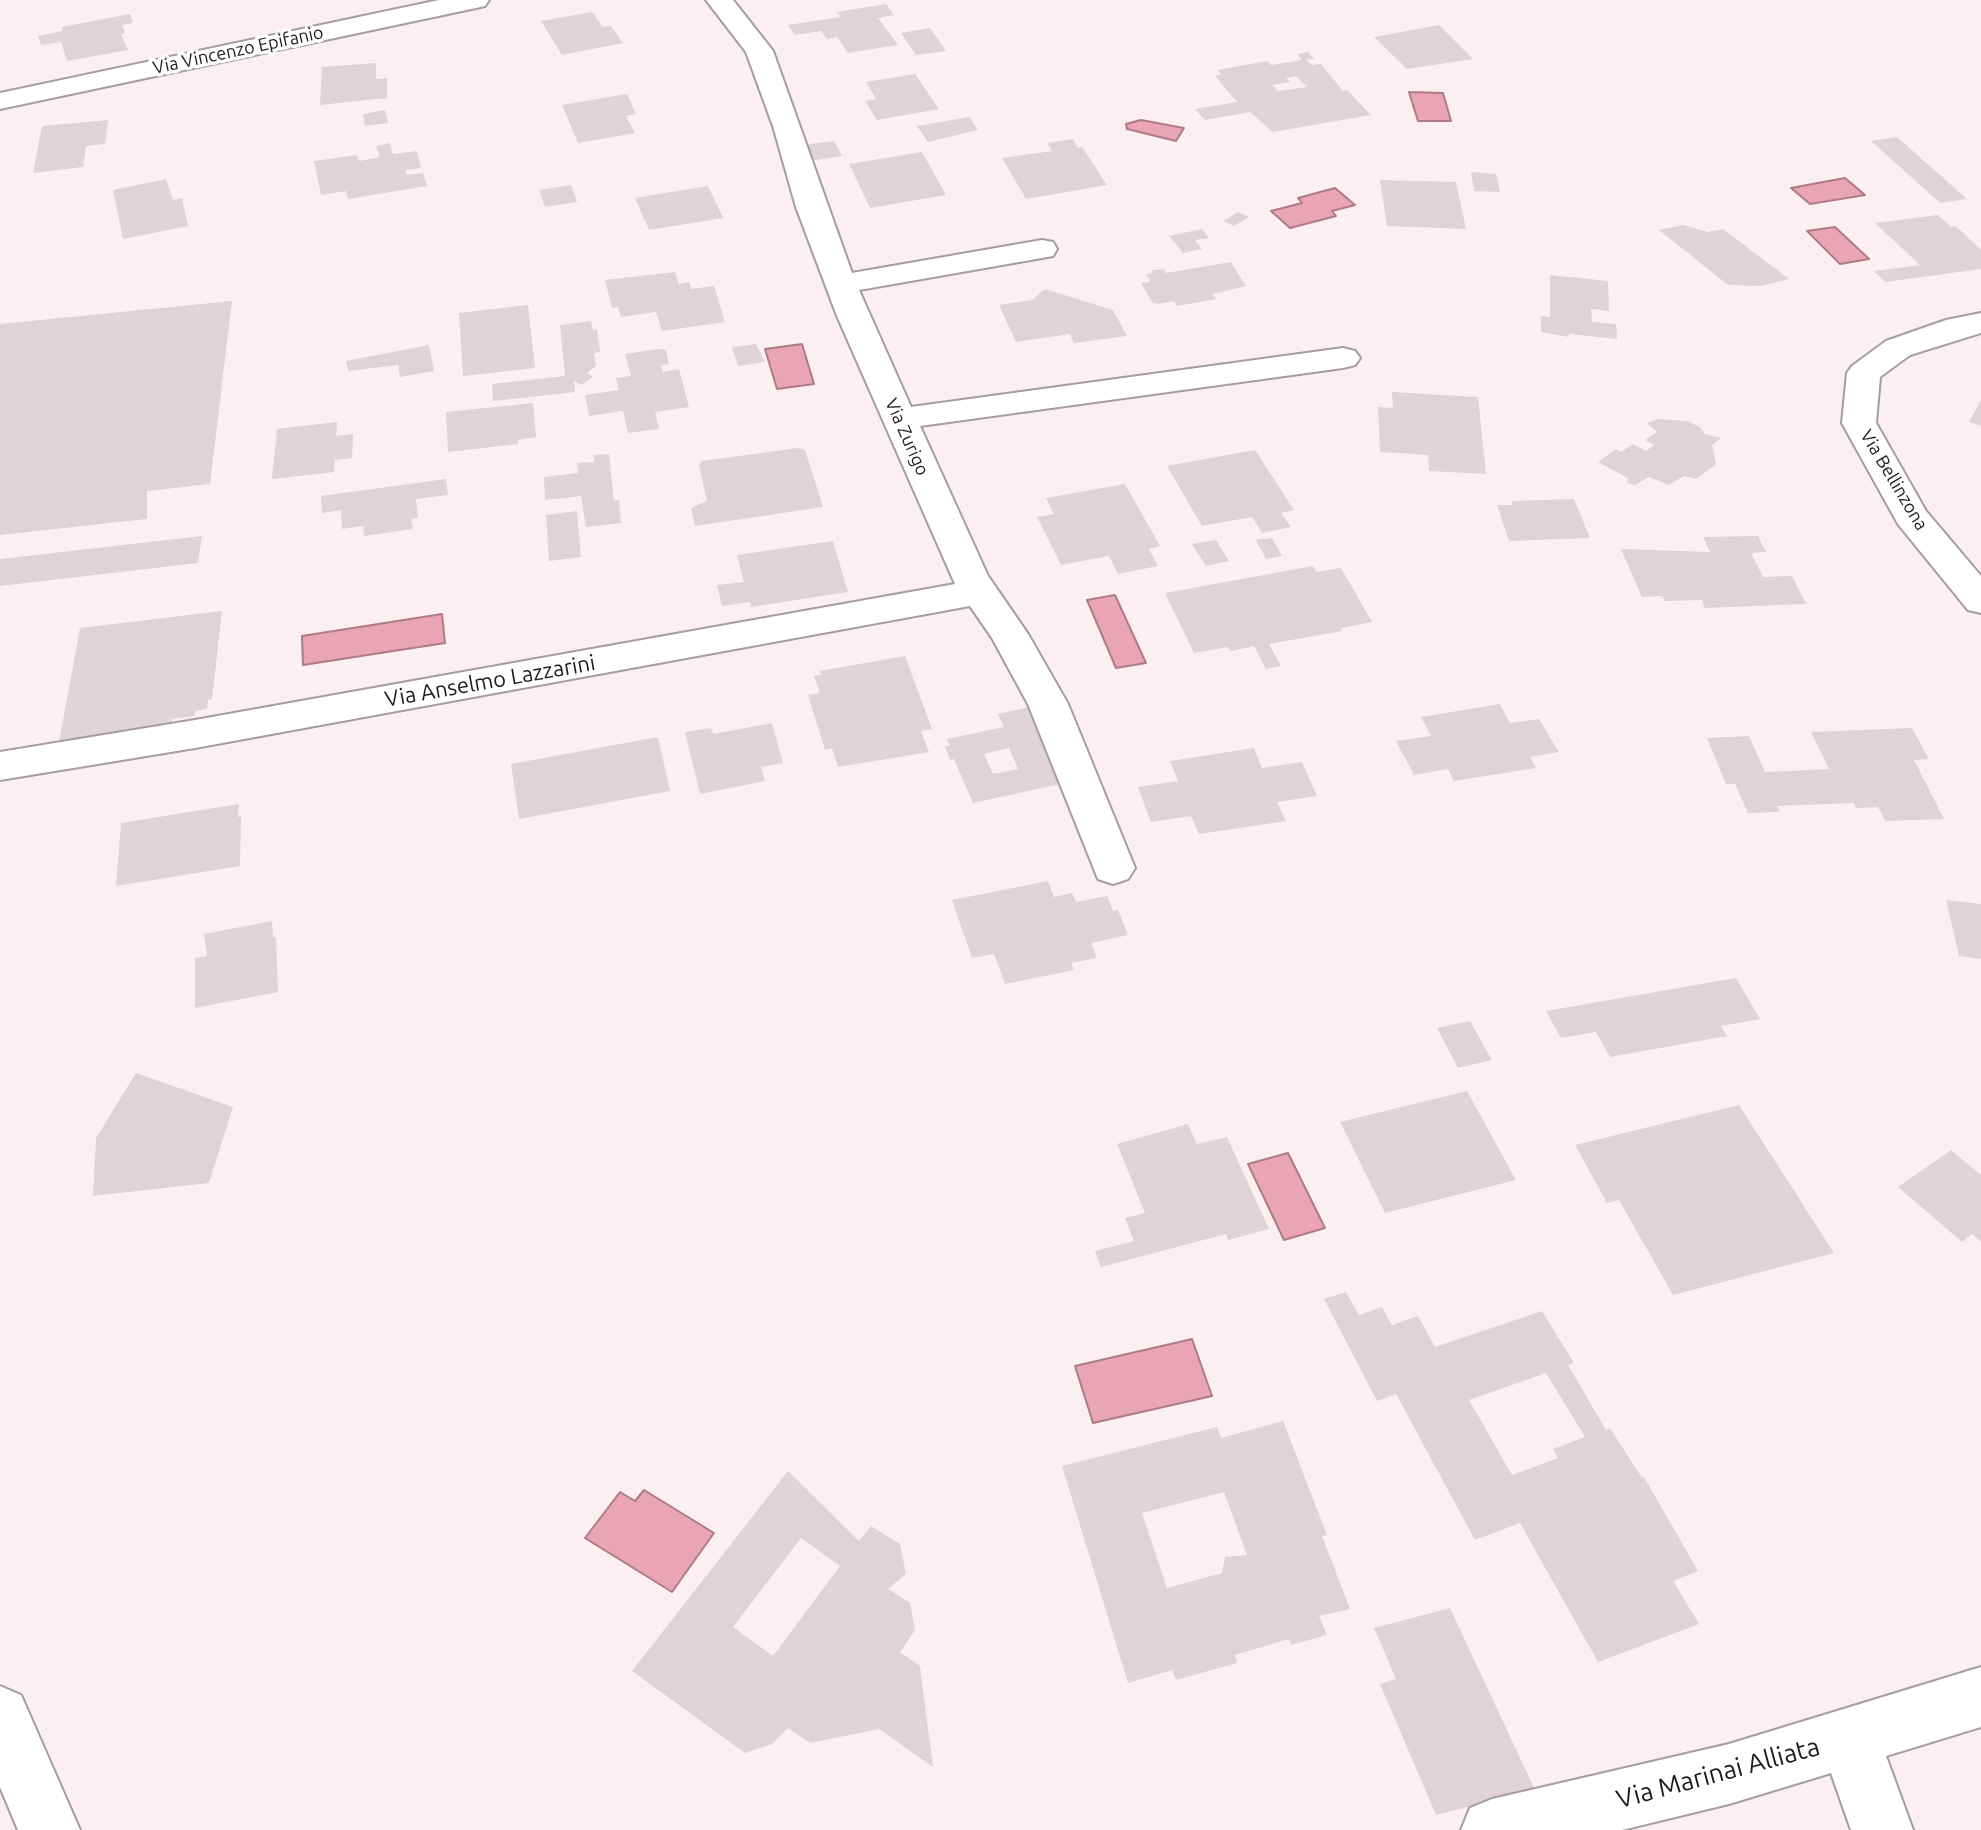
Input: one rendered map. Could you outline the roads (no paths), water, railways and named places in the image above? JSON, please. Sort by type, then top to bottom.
[{"type":"street","name":"Via Vincenzo Epifanio","points":[[0,101],[476,0]]},
{"type":"street","name":"Via Zurigo","points":[[719,0],[759,51],[841,284],[899,419],[970,578],[1009,634],[1048,704],[1113,868]]},
{"type":"street","points":[[841,284],[1042,249]]},
{"type":"street","name":"Via Bellinzona","points":[[1981,323],[1957,327],[1898,348],[1864,373],[1859,423],[1911,516],[1981,601]]},
{"type":"street","points":[[899,419],[1343,358]]},
{"type":"street","name":"Via Anselmo Lazzarini","points":[[0,766],[211,731],[980,592]]},
{"type":"street","points":[[1849,1738],[1981,1697]]},
{"type":"street","points":[[0,1716],[49,1830]]},
{"type":"street","name":"Via Marinai Alliata","points":[[1492,1830],[1729,1774],[1849,1738],[1882,1830]]}]
